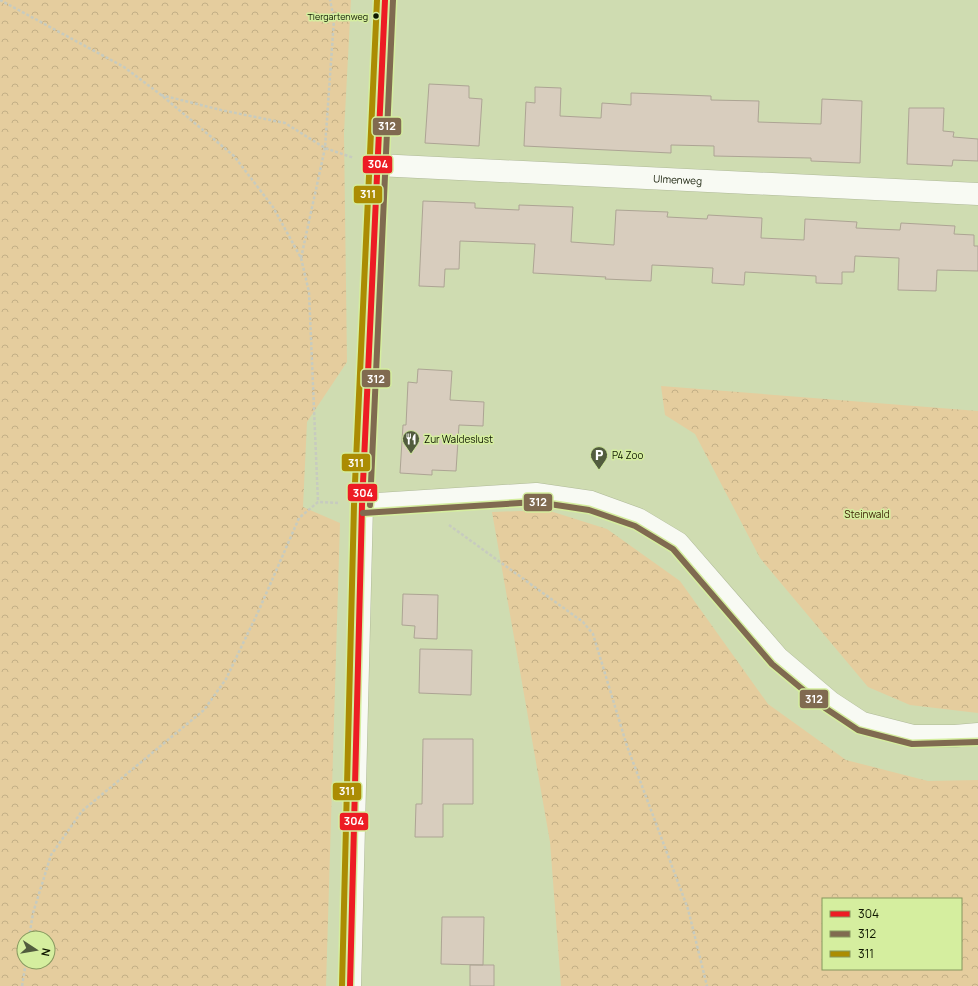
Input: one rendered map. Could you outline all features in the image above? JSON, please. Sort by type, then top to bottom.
[{"type":"street","points":[[350,986],[362,505],[385,0]]},
{"type":"street","name":"Ulmenweg","points":[[377,166],[978,194]]},
{"type":"street","points":[[362,505],[536,494],[591,502],[638,519],[678,543],[778,658],[830,702],[862,723],[913,736],[956,736],[978,734]]},
{"type":"path","points":[[0,0],[124,68],[160,94],[234,156],[273,207],[301,258],[309,292],[318,502],[299,518],[259,610],[226,679],[204,710],[82,811],[51,855],[33,913],[30,930]]},
{"type":"path","points":[[301,258],[325,148],[334,19],[330,0]]},
{"type":"path","points":[[160,94],[221,110],[285,123],[325,148],[377,166]]},
{"type":"path","points":[[418,501],[583,622],[593,634],[627,746],[688,909],[707,986]]},
{"type":"path","points":[[22,986],[25,970]]},
{"type":"green space","points":[[0,0],[351,0],[344,133],[347,362],[307,422],[303,507],[340,523],[326,986],[0,986]]},
{"type":"green space","name":"Steinwald","points":[[661,386],[978,411],[978,713],[910,705],[868,687],[760,558],[695,434],[665,415]]},
{"type":"green space","points":[[547,510],[607,529],[680,581],[768,704],[846,760],[928,781],[978,780],[978,986],[561,986],[550,842],[492,512]]},
{"type":"building","points":[[429,84],[469,86],[469,98],[482,99],[479,146],[425,143]]},
{"type":"building","points":[[535,87],[561,88],[560,116],[599,118],[601,118],[602,103],[631,105],[631,93],[711,96],[711,100],[759,101],[758,122],[821,124],[822,99],[862,101],[860,163],[811,161],[811,158],[714,156],[714,146],[671,145],[671,153],[524,146],[526,102],[535,103]]},
{"type":"building","points":[[909,108],[944,108],[943,131],[954,132],[953,137],[978,139],[978,161],[953,160],[952,166],[907,164]]},
{"type":"building","points":[[423,201],[475,203],[475,208],[519,210],[519,205],[573,207],[571,242],[614,245],[616,210],[668,212],[667,217],[707,219],[708,215],[762,218],[761,238],[804,240],[805,219],[857,222],[856,228],[876,229],[900,230],[901,223],[955,226],[954,234],[974,235],[974,246],[978,246],[978,271],[937,270],[936,291],[898,290],[899,258],[855,256],[854,272],[842,272],[842,284],[816,283],[816,276],[745,272],[744,285],[712,283],[713,268],[652,265],[651,281],[605,279],[606,277],[533,273],[535,244],[460,241],[459,269],[445,269],[444,287],[419,286]]},
{"type":"building","points":[[418,369],[452,371],[450,400],[484,402],[483,426],[459,425],[456,471],[432,470],[432,475],[400,473],[403,425],[406,425],[408,382],[417,383]]},
{"type":"building","points":[[403,594],[438,595],[437,639],[414,638],[415,626],[402,625]]},
{"type":"building","points":[[420,649],[472,650],[471,695],[419,693]]},
{"type":"building","points":[[423,739],[473,739],[473,804],[443,804],[443,837],[415,837],[416,804],[422,804]]},
{"type":"building","points":[[442,917],[484,917],[483,965],[441,964]]},
{"type":"building","points":[[470,965],[494,965],[494,986],[470,986]]},
{"type":"transit line","name":"311","points":[[342,986],[354,505],[377,0]]},
{"type":"transit line","name":"304","points":[[350,986],[362,505],[385,0]]},
{"type":"transit line","name":"312","points":[[370,505],[393,0]]},
{"type":"transit line","name":"312","points":[[363,513],[536,502],[589,510],[635,526],[673,549],[772,664],[825,708],[858,730],[912,744],[978,742]]},
{"type":"place","name":"Tiergartenweg","points":[[376,16]]},
{"type":"place","name":"Zur Waldeslust","points":[[411,454]]},
{"type":"place","name":"P4 Zoo","points":[[599,470]]}]
